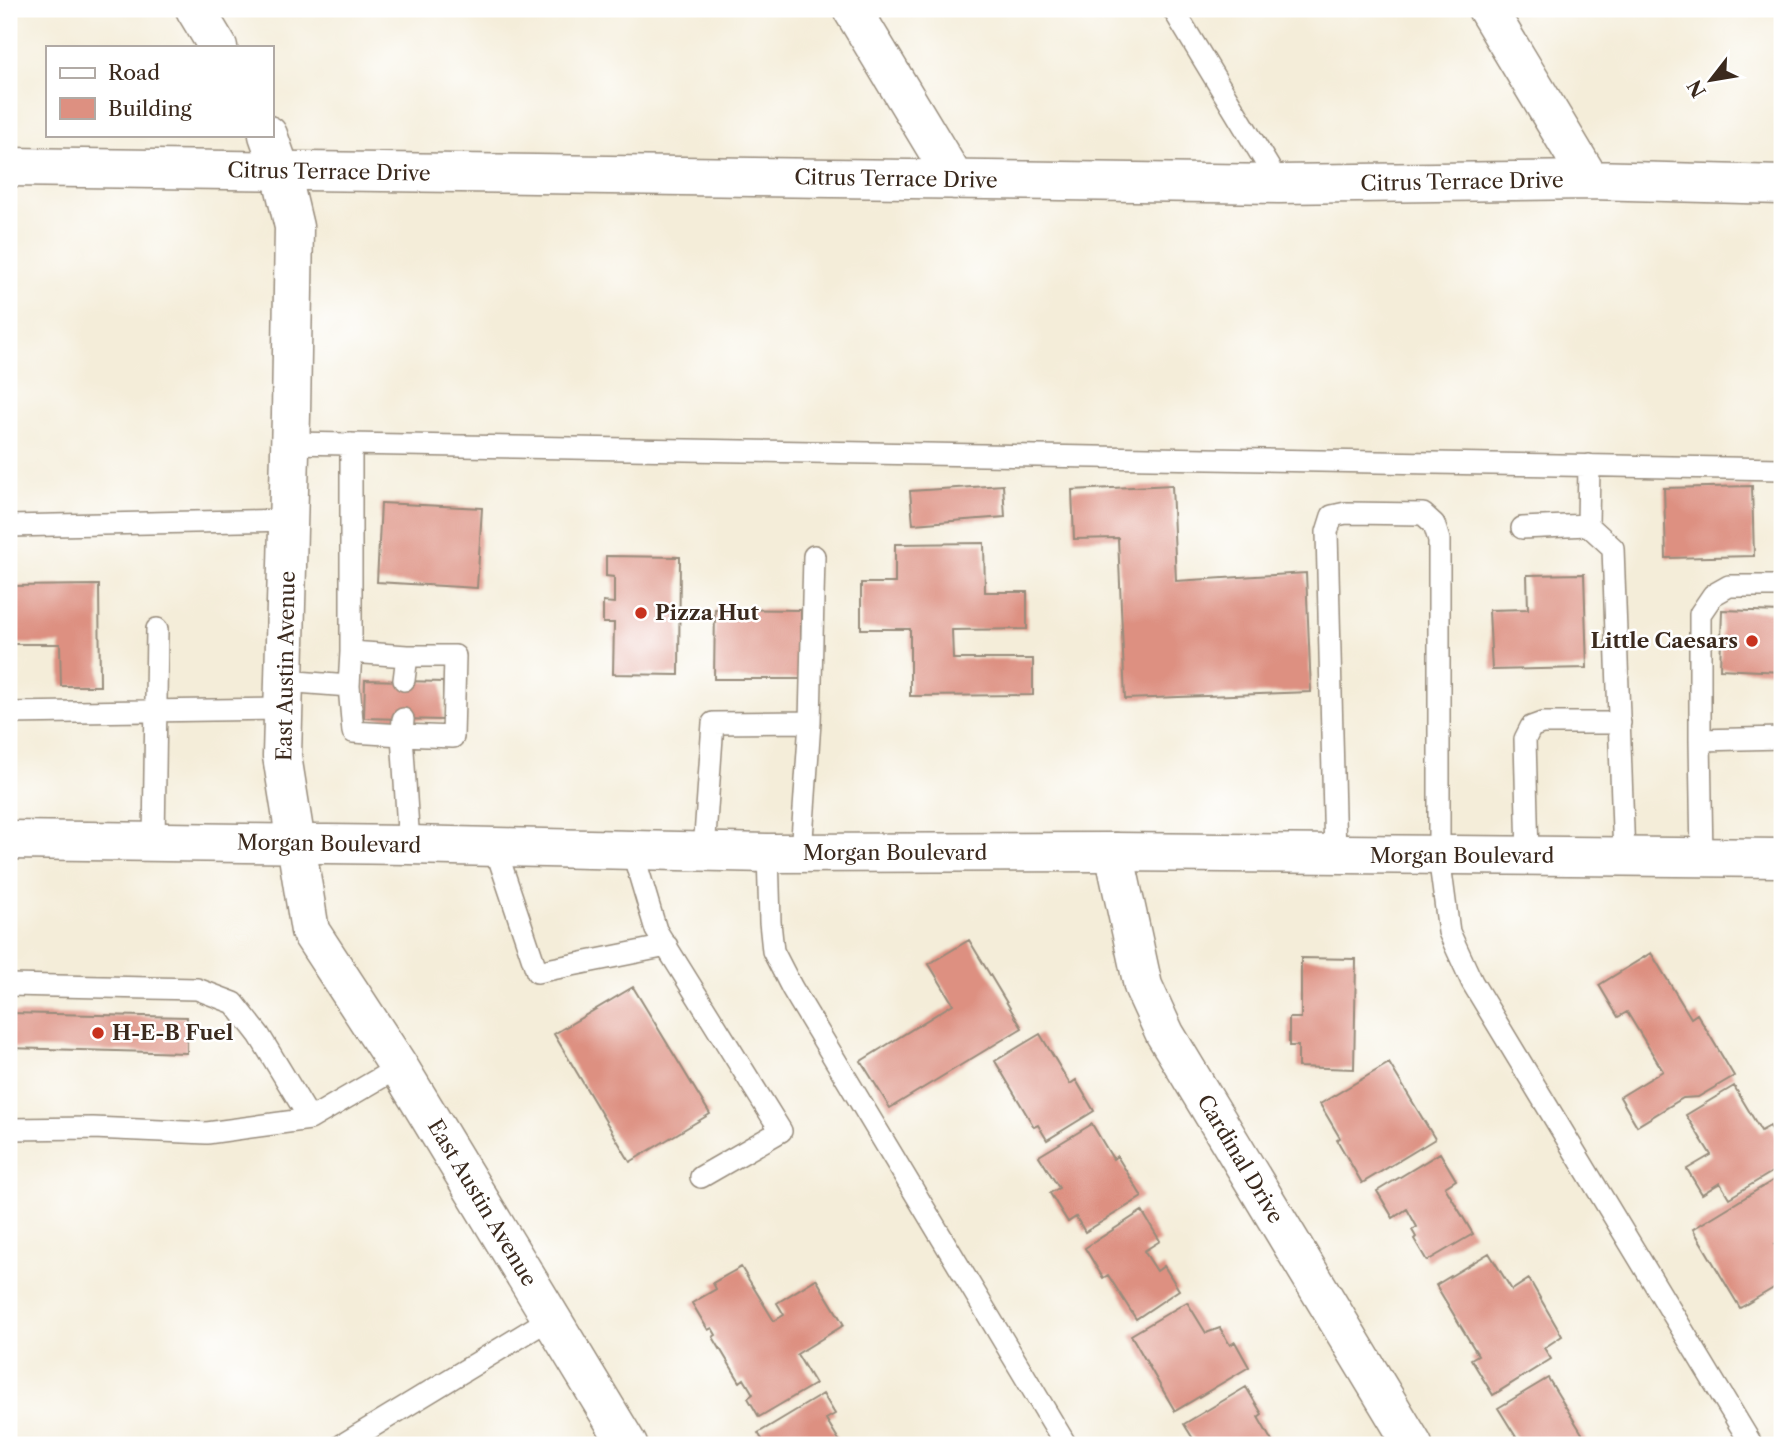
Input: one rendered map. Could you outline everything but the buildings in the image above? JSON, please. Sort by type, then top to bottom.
[{"type":"street","points":[[195,9],[217,46]]},
{"type":"street","points":[[852,9],[955,180]]},
{"type":"street","points":[[1487,9],[1590,180]]},
{"type":"street","name":"East Austin Avenue","points":[[268,136],[281,172],[294,227],[282,756],[310,931],[400,1067],[628,1445]]},
{"type":"street","name":"Citrus Terrace Drive","points":[[9,167],[1279,184],[1590,180],[1782,185]]},
{"type":"street","name":"Morgan Boulevard","points":[[9,840],[785,853],[1114,852],[1782,858]]},
{"type":"street","name":"Cardinal Drive","points":[[1114,852],[1143,986],[1165,1034],[1413,1445]]},
{"type":"lane","points":[[1173,9],[1279,184]]},
{"type":"lane","points":[[290,443],[1782,469]]},
{"type":"lane","points":[[351,444],[349,686],[354,732],[402,727],[453,737],[455,656],[351,652]]},
{"type":"lane","points":[[1588,525],[1590,465]]},
{"type":"lane","points":[[1335,855],[1327,532],[1332,516],[1339,514],[1423,514],[1434,524],[1438,540],[1439,856],[1449,932],[1472,982],[1752,1445]]},
{"type":"lane","points":[[9,526],[288,520]]},
{"type":"lane","points":[[1522,528],[1588,525],[1613,548],[1624,857]]},
{"type":"lane","points":[[814,556],[810,722],[770,922],[774,951],[792,988],[1066,1445]]},
{"type":"lane","points":[[1702,858],[1700,614],[1713,595],[1729,586],[1782,586]]},
{"type":"lane","points":[[154,842],[157,629]]},
{"type":"lane","points":[[404,680],[407,656]]},
{"type":"lane","points":[[9,713],[156,711],[349,686]]},
{"type":"lane","points":[[704,851],[713,723],[810,722]]},
{"type":"lane","points":[[1528,856],[1525,740],[1531,727],[1542,723],[1620,723]]},
{"type":"lane","points":[[402,727],[409,845]]},
{"type":"lane","points":[[1700,740],[1782,738]]},
{"type":"lane","points":[[495,847],[537,972],[667,946]]},
{"type":"lane","points":[[632,850],[656,930],[780,1131],[701,1177]]},
{"type":"lane","points":[[9,985],[197,989],[234,1003],[259,1035],[310,1119]]},
{"type":"lane","points":[[9,1129],[208,1133],[310,1119],[400,1067]]},
{"type":"lane","points":[[342,1445],[551,1318]]},
{"type":"place","name":"Pizza Hut","points":[[641,613]]},
{"type":"place","name":"Little Caesars","points":[[1752,641]]},
{"type":"place","name":"H-E-B Fuel","points":[[98,1033]]}]
